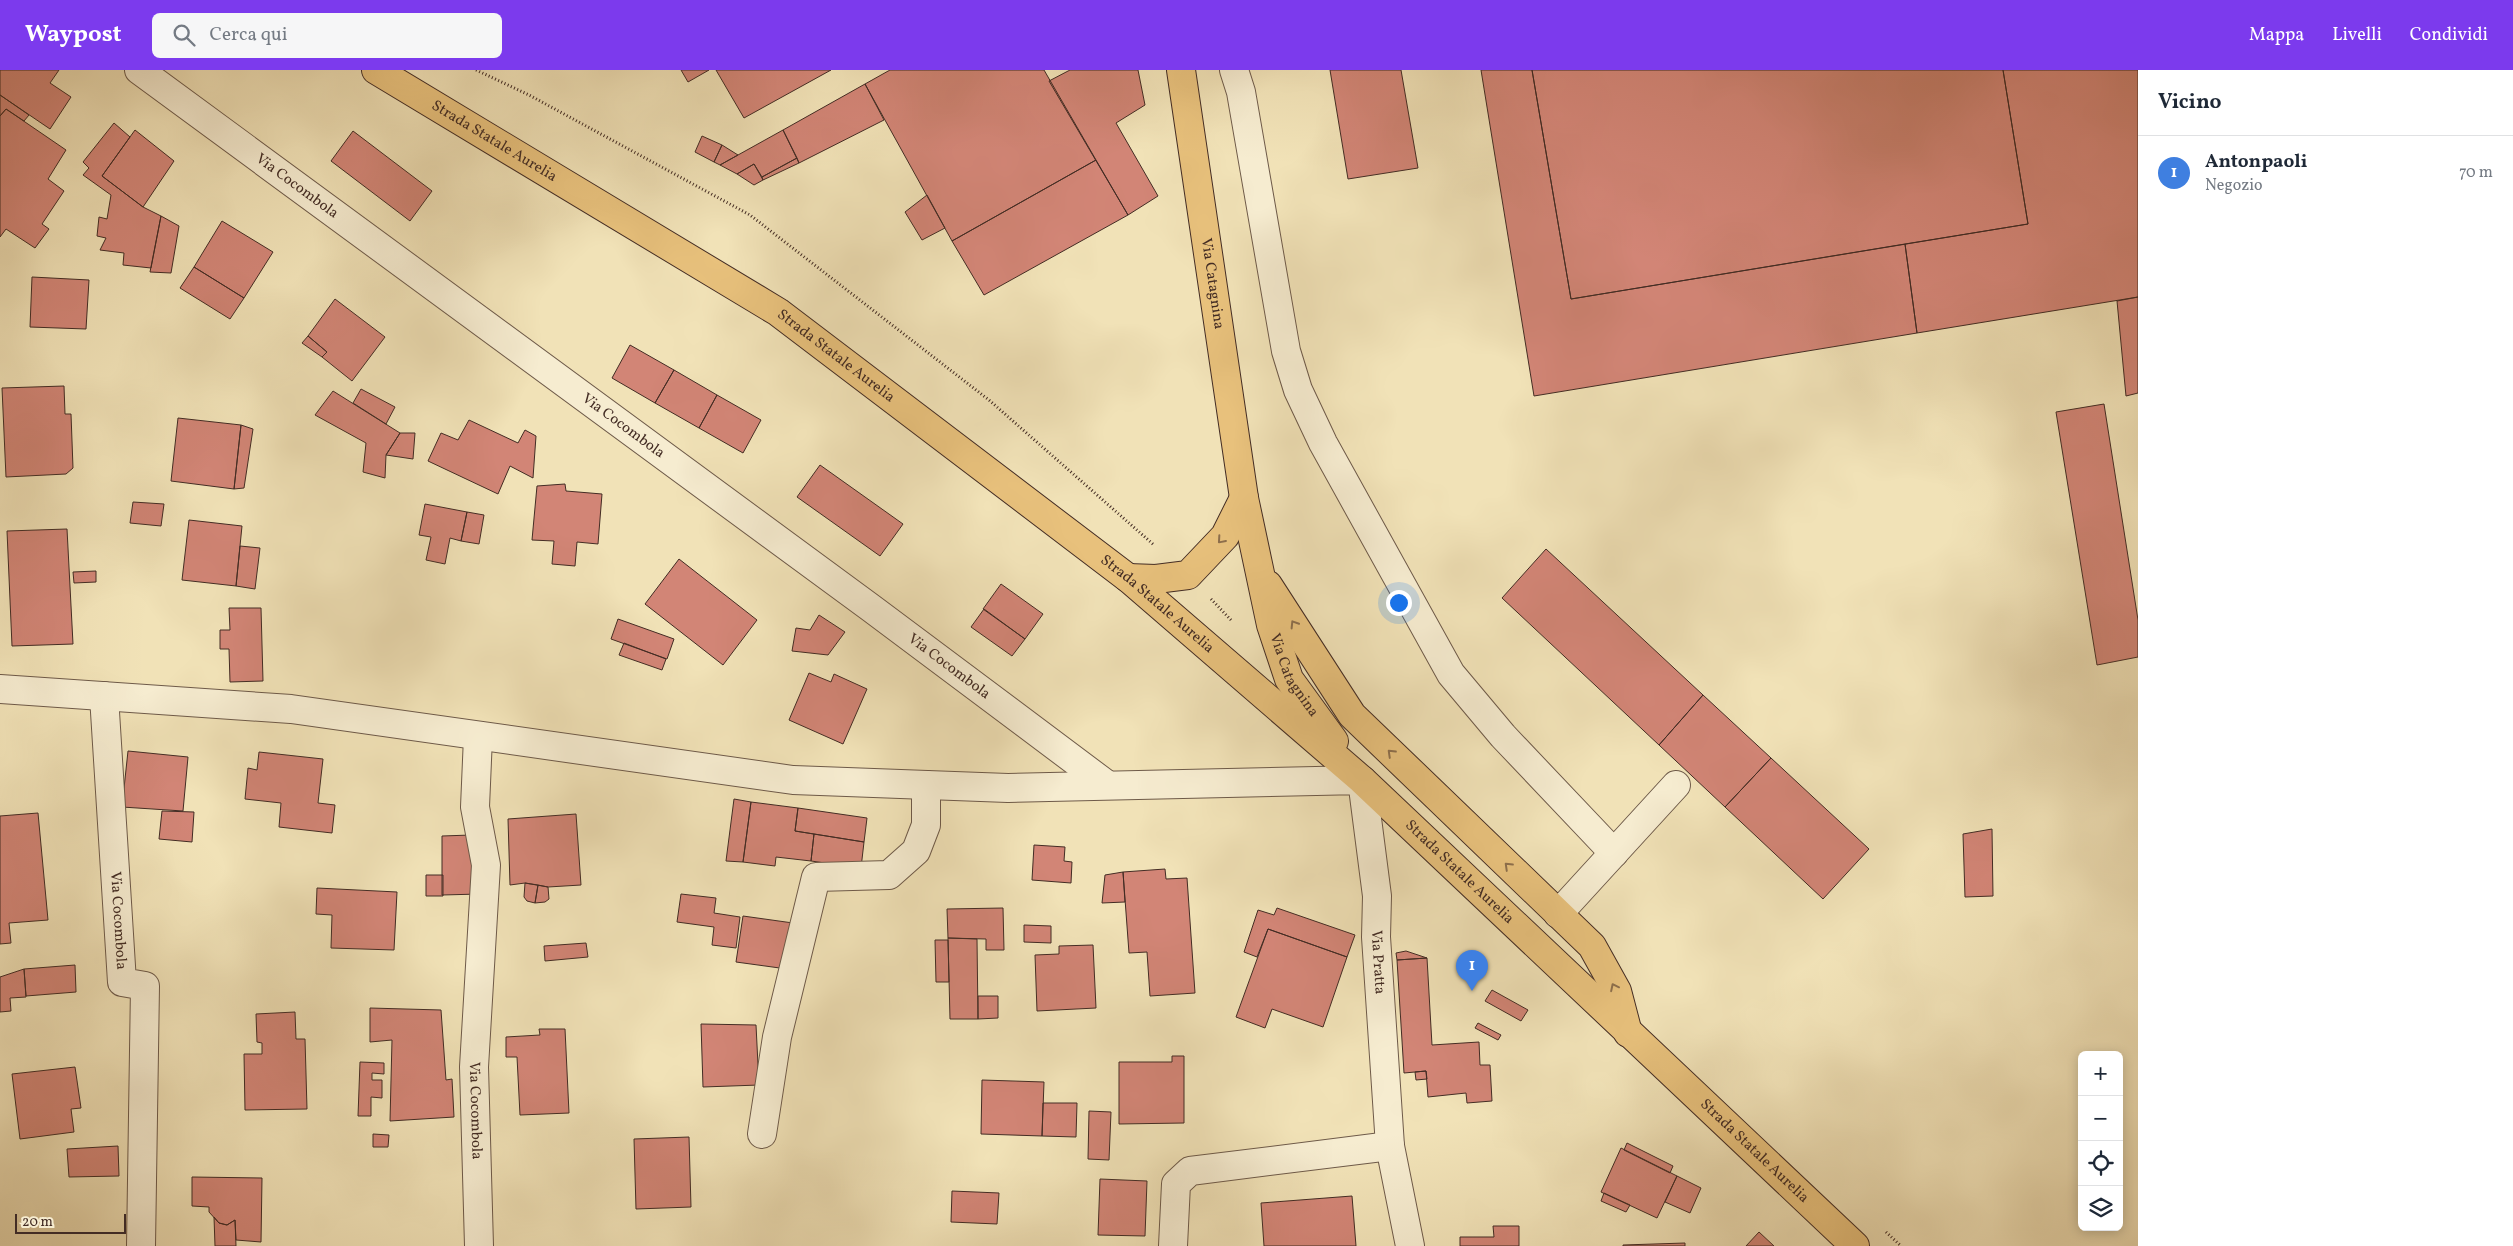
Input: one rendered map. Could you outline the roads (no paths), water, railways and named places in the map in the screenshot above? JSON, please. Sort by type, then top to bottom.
[{"type":"main road","name":"Strada Statale Aurelia","points":[[376,70],[778,312],[1128,578],[1362,780],[1628,1034],[1855,1246]]},
{"type":"main road","name":"Via Catagnina","points":[[1181,70],[1244,498],[1271,625],[1289,679],[1362,780]]},
{"type":"main road","points":[[1128,578],[1156,579],[1188,575],[1225,536],[1244,498]]},
{"type":"main road","points":[[1260,573],[1352,715],[1592,946],[1617,991],[1628,1034]]},
{"type":"street","name":"Via Cocombola","points":[[139,70],[871,608],[1106,784]]},
{"type":"street","points":[[1234,70],[1241,92],[1286,352],[1298,390],[1323,443],[1450,674],[1502,736],[1614,853]]},
{"type":"street","points":[[0,689],[291,710],[792,780],[1008,788],[1106,784],[1362,780]]},
{"type":"street","name":"Via Cocombola","points":[[104,696],[122,982],[146,986],[141,1246]]},
{"type":"street","name":"Via Cocombola","points":[[478,737],[475,807],[486,865],[474,1067],[478,1246]]},
{"type":"street","name":"Via Pratta","points":[[1362,780],[1377,896],[1376,938],[1390,1146],[1410,1246]]},
{"type":"street","points":[[762,1134],[777,1037],[816,877],[889,875],[916,851],[926,824],[926,784]]},
{"type":"street","points":[[1558,914],[1676,785]]},
{"type":"street","points":[[1173,1246],[1176,1184],[1190,1171],[1390,1146]]},
{"type":"place","name":"Antonpaoli","points":[[1472,991]]}]
